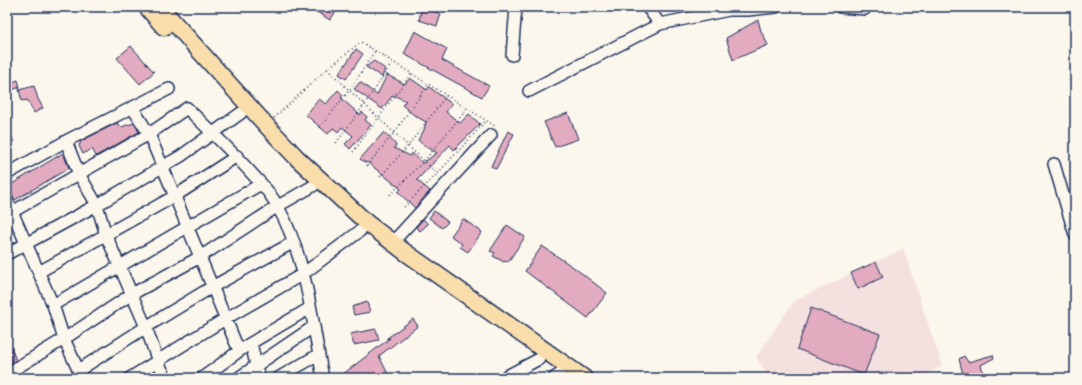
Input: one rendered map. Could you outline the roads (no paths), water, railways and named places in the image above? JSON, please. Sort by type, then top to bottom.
[{"type":"highway","points":[[147,7],[241,113],[290,165],[360,231],[398,261],[539,359],[560,377]]},
{"type":"highway","points":[[160,7],[297,158],[367,223],[392,243],[584,378]]},
{"type":"street","points":[[512,55],[516,7]]},
{"type":"street","points":[[647,7],[660,24]]},
{"type":"street","points":[[530,91],[660,24],[729,10],[748,10],[776,7]]},
{"type":"street","points":[[840,7],[865,9]]},
{"type":"street","points":[[7,174],[66,141],[169,89]]},
{"type":"street","points":[[132,107],[149,134],[239,351]]},
{"type":"street","points":[[12,212],[149,134],[187,108],[237,156],[278,206],[294,242],[303,274],[321,377]]},
{"type":"street","points":[[7,254],[163,167],[213,134],[241,113]]},
{"type":"street","points":[[392,243],[490,136]]},
{"type":"street","points":[[66,141],[79,174],[97,205],[106,235],[146,327],[158,362],[166,378]]},
{"type":"street","points":[[39,272],[175,196],[237,156]]},
{"type":"street","points":[[1054,164],[1072,217],[1075,235]]},
{"type":"street","points":[[53,306],[261,184]]},
{"type":"street","points":[[17,378],[13,370],[64,339],[132,294],[200,257],[278,206],[313,186]]},
{"type":"street","points":[[7,200],[53,306],[64,339],[81,374],[146,327],[212,287],[294,242]]},
{"type":"street","points":[[130,378],[225,319],[303,274],[360,231]]},
{"type":"street","points":[[202,378],[251,343],[310,308]]},
{"type":"street","points":[[238,378],[313,327]]},
{"type":"street","points":[[251,343],[259,378]]},
{"type":"street","points":[[278,378],[318,355]]},
{"type":"street","points":[[503,378],[539,359]]}]
